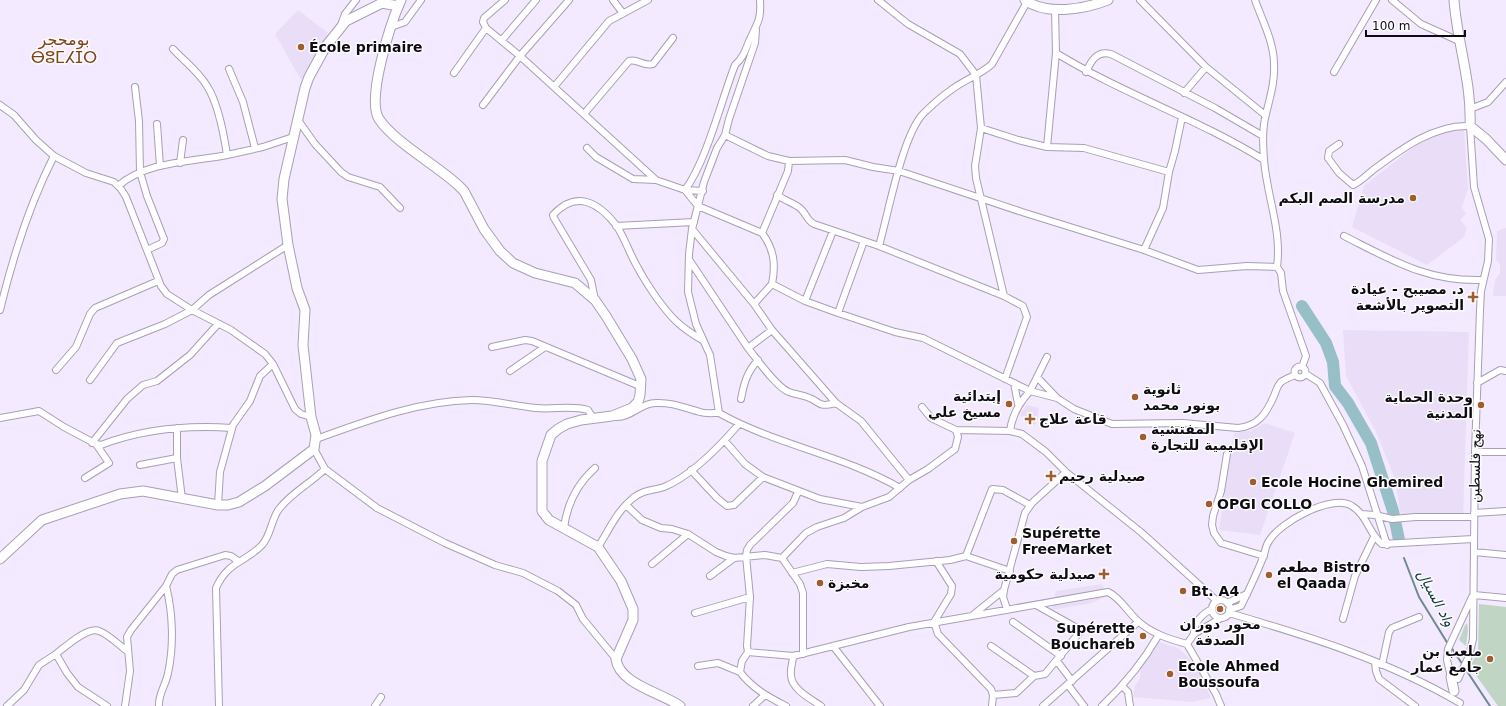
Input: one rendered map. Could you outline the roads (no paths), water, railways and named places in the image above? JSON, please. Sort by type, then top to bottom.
[{"type":"street","points":[[340,28],[345,14],[356,0]]},
{"type":"street","points":[[391,27],[405,22],[422,0]]},
{"type":"street","points":[[505,0],[484,18],[483,22],[486,28],[520,56],[656,180]]},
{"type":"street","points":[[502,40],[536,0]]},
{"type":"street","points":[[483,105],[520,56],[570,0]]},
{"type":"street","points":[[613,0],[622,12]]},
{"type":"street","points":[[554,87],[604,27],[622,12],[648,0]]},
{"type":"street","points":[[719,414],[710,355],[702,340],[688,292],[692,229],[703,191],[704,182],[717,148],[725,134],[755,43],[756,30],[760,17],[760,0]]},
{"type":"street","points":[[878,0],[908,24],[960,54],[976,75],[981,128],[975,166],[976,178],[1004,296]]},
{"type":"street","points":[[879,246],[904,153],[922,115],[950,90],[992,64],[1026,1],[1056,9],[1078,9],[1108,0]]},
{"type":"street","points":[[1140,0],[1206,67],[1266,115]]},
{"type":"street","points":[[1037,377],[1057,398],[1087,416],[1112,424],[1184,423],[1238,428],[1246,427],[1261,419],[1278,386],[1295,374],[1296,370],[1302,367],[1306,356],[1284,292],[1281,273],[1277,267],[1279,239],[1264,160],[1263,136],[1266,115],[1271,99],[1274,62],[1272,48],[1255,0]]},
{"type":"street","points":[[1334,72],[1376,0]]},
{"type":"street","points":[[1392,0],[1421,24],[1459,41]]},
{"type":"street","points":[[1454,0],[1459,41],[1465,67],[1470,109],[1470,126]]},
{"type":"street","points":[[612,416],[632,408],[638,402],[642,387],[641,379],[632,359],[595,300],[575,283],[535,272],[513,263],[492,241],[467,195],[459,186],[392,133],[378,118],[375,111],[377,88],[391,27],[399,3],[382,3],[350,18],[326,46],[309,77],[293,137],[284,179],[282,199],[288,245],[297,288],[305,310],[303,345],[311,417],[316,439],[314,449],[325,469],[346,486],[383,511],[445,543],[494,565],[523,573],[558,591],[576,606],[583,619],[616,659],[621,672],[638,685],[669,698],[680,706]]},
{"type":"street","points":[[1047,147],[1056,53],[1056,9]]},
{"type":"street","points":[[454,73],[486,28]]},
{"type":"street","points":[[685,190],[691,182],[707,144],[735,65],[744,57],[752,34],[756,30]]},
{"type":"street","points":[[584,114],[629,62],[634,60],[648,66],[653,64],[673,38]]},
{"type":"street","points":[[172,49],[199,75],[208,86],[219,120],[227,155]]},
{"type":"street","points":[[1056,53],[1086,72],[1142,100],[1182,116],[1226,137],[1264,160]]},
{"type":"street","points":[[1086,72],[1094,58],[1106,53],[1215,108],[1263,136]]},
{"type":"street","points":[[1184,93],[1206,67]]},
{"type":"street","points":[[229,69],[243,102],[255,148]]},
{"type":"street","points":[[1470,109],[1488,102],[1506,82]]},
{"type":"street","points":[[135,87],[139,121],[140,172],[164,239],[162,243],[147,250]]},
{"type":"street","points":[[0,105],[14,115],[36,140],[54,156],[86,173],[118,186],[126,197],[158,281],[167,294],[252,344],[265,354],[273,364],[293,405],[301,414],[311,417]]},
{"type":"street","points":[[1144,250],[1163,208],[1169,172],[1182,116]]},
{"type":"street","points":[[298,120],[316,144],[341,172],[348,177],[380,187],[400,208]]},
{"type":"street","points":[[157,124],[160,166]]},
{"type":"street","points":[[1339,144],[1329,151],[1328,158],[1339,173],[1353,186],[1410,144],[1441,130],[1462,126],[1470,126],[1483,136],[1506,160]]},
{"type":"street","name":"نهج فلسطين","points":[[1454,678],[1469,656],[1473,639],[1473,539],[1480,305],[1483,280],[1488,262],[1489,239],[1474,187],[1470,126]]},
{"type":"street","points":[[981,128],[1018,140],[1047,147],[1084,148],[1169,172]]},
{"type":"street","points":[[725,134],[768,156],[789,161],[845,160],[872,167],[899,170],[982,199],[1144,250],[1198,270],[1247,266],[1277,267]]},
{"type":"street","points":[[118,186],[132,175],[160,166],[227,155],[293,137]]},
{"type":"street","points":[[180,163],[183,140]]},
{"type":"street","points":[[707,144],[717,148]]},
{"type":"street","points":[[587,148],[596,157],[633,179],[656,180],[685,190],[703,191]]},
{"type":"street","points":[[0,310],[16,248],[39,186],[54,156]]},
{"type":"street","points":[[762,233],[788,172],[789,161]]},
{"type":"street","points":[[685,190],[698,206],[762,233],[768,241],[774,261],[772,284],[754,304]]},
{"type":"street","points":[[777,195],[804,211],[808,221],[879,246],[1004,296],[1023,306],[1027,317],[1005,379]]},
{"type":"street","points":[[595,300],[591,280],[554,220],[553,215],[562,207],[579,200],[588,201],[599,208],[616,226],[638,268],[656,296],[679,325],[702,340]]},
{"type":"street","points":[[616,226],[694,222]]},
{"type":"street","points":[[692,229],[754,304],[772,330],[836,403],[861,421],[909,480]]},
{"type":"street","points":[[806,301],[833,231]]},
{"type":"street","points":[[1344,236],[1423,273],[1465,281],[1483,280]]},
{"type":"street","points":[[838,313],[864,241]]},
{"type":"street","points":[[90,380],[117,343],[165,324],[192,310],[209,295],[288,245]]},
{"type":"street","points":[[690,261],[748,348],[788,392],[809,397],[816,404],[823,406],[836,403]]},
{"type":"street","points":[[56,370],[76,346],[90,314],[96,308],[158,281]]},
{"type":"street","points":[[772,284],[806,301],[838,313],[895,332],[923,338],[1030,391],[1057,398]]},
{"type":"street","points":[[94,443],[127,399],[143,386],[157,381],[190,355],[218,324]]},
{"type":"street","points":[[748,348],[772,330]]},
{"type":"street","points":[[492,347],[528,340],[642,387]]},
{"type":"street","points":[[510,371],[544,347]]},
{"type":"street","points":[[1010,431],[1011,423],[1018,404],[1030,391],[1047,356]]},
{"type":"street","points":[[741,399],[744,381],[752,366],[758,360]]},
{"type":"street","points":[[218,505],[220,472],[232,428],[250,401],[260,376],[273,364]]},
{"type":"street","points":[[1302,367],[1306,370],[1306,374],[1320,383],[1327,393],[1362,466],[1390,545]]},
{"type":"street","points":[[1477,383],[1500,370],[1506,372]]},
{"type":"street","points":[[1295,374],[1301,378],[1306,374]]},
{"type":"street","points":[[1014,383],[1018,404]]},
{"type":"street","points":[[316,439],[392,413],[441,402],[473,400],[537,408],[578,408],[588,410],[594,418]]},
{"type":"street","points":[[616,659],[633,620],[633,609],[621,581],[598,547],[549,520],[542,511],[541,499],[544,452],[552,435],[558,429],[567,424],[594,418],[626,416],[646,405],[662,402],[676,404],[702,413],[719,414],[739,424],[868,472],[900,488]]},
{"type":"street","points":[[922,407],[931,418],[956,430],[1010,431],[1022,434],[1046,452],[1066,472],[1142,533],[1217,601],[1227,603],[1247,594]]},
{"type":"street","points":[[0,418],[39,411],[94,443],[101,445],[134,434],[177,428],[232,428]]},
{"type":"street","points":[[598,547],[613,522],[626,505],[644,490],[663,487],[691,470],[725,441],[739,424]]},
{"type":"street","points":[[177,428],[177,458],[182,498]]},
{"type":"street","points":[[782,558],[806,533],[817,527],[844,518],[862,507],[889,497],[909,480],[928,469],[955,449],[958,437],[956,430]]},
{"type":"street","points":[[725,441],[745,464],[763,478],[820,499],[862,507]]},
{"type":"street","points":[[85,478],[110,463],[94,443]]},
{"type":"street","points":[[0,559],[33,526],[52,515],[120,494],[132,492],[152,492],[218,505],[239,502],[276,479],[314,449]]},
{"type":"street","points":[[1475,452],[1506,452]]},
{"type":"street","points":[[1227,454],[1221,491],[1213,516],[1212,525],[1214,533],[1221,543],[1264,556]]},
{"type":"street","points":[[140,466],[177,458]]},
{"type":"street","points":[[564,528],[569,502],[581,483],[595,468]]},
{"type":"street","points":[[220,706],[216,588],[225,573],[238,561],[252,553],[266,540],[275,516],[284,503],[325,469]]},
{"type":"street","points":[[691,470],[717,498],[728,506],[734,505],[763,478]]},
{"type":"street","points":[[1007,609],[1003,596],[1004,590],[1026,513],[1030,505],[1066,472]]},
{"type":"street","points":[[966,556],[992,490],[1003,490],[1030,505]]},
{"type":"street","points":[[740,672],[742,661],[748,652],[747,646],[750,597],[746,556],[747,550],[750,545],[793,503],[798,492]]},
{"type":"street","points":[[1187,644],[1194,634],[1241,606],[1264,556],[1269,540],[1290,522],[1314,508],[1342,503],[1352,505],[1361,514],[1374,537],[1382,544],[1390,545],[1473,539]]},
{"type":"street","points":[[626,505],[646,522],[688,534],[716,552],[734,558]]},
{"type":"street","points":[[1361,514],[1394,519],[1474,515],[1506,511]]},
{"type":"street","points":[[652,564],[688,534]]},
{"type":"street","points":[[1343,619],[1355,576],[1374,537]]},
{"type":"street","points":[[1474,552],[1506,556]]},
{"type":"street","points":[[125,706],[130,671],[127,651],[127,637],[166,586],[170,576],[177,570],[225,555],[231,556],[238,561]]},
{"type":"street","points":[[710,576],[734,558],[765,555],[782,558],[800,584],[803,593],[803,654]]},
{"type":"street","points":[[792,573],[828,564],[861,567],[936,561],[966,556],[1010,571]]},
{"type":"street","points":[[936,561],[952,586],[951,594],[934,622],[938,634],[991,689],[993,695],[992,706]]},
{"type":"street","points":[[159,706],[159,696],[168,673],[172,647],[171,605],[166,586]]},
{"type":"street","points":[[973,614],[1004,590]]},
{"type":"street","points":[[748,652],[793,656],[891,631],[973,614],[1036,605],[1108,592],[1117,599],[1138,622],[1158,636],[1187,644],[1216,694],[1221,706]]},
{"type":"street","points":[[1461,705],[1454,692],[1454,678],[1447,660],[1448,649],[1474,594],[1506,598]]},
{"type":"street","points":[[695,613],[750,597]]},
{"type":"street","points":[[1194,634],[1194,627],[1205,612],[1212,610],[1217,601]]},
{"type":"street","points":[[1227,603],[1229,612]]},
{"type":"street","points":[[993,695],[1016,693],[1034,676],[1046,674],[1079,633],[1077,628],[1036,605]]},
{"type":"street","points":[[1212,610],[1214,615],[1221,618]]},
{"type":"street","points":[[1229,612],[1348,650],[1440,691],[1461,705]]},
{"type":"street","points":[[1415,706],[1379,680],[1376,671],[1389,632],[1392,628],[1419,617]]},
{"type":"street","points":[[1014,622],[1059,659],[1070,683],[1084,706]]},
{"type":"street","points":[[1043,706],[1138,622]]},
{"type":"street","points":[[7,706],[24,690],[39,665],[92,630],[99,630],[127,651]]},
{"type":"street","points":[[1102,706],[1122,686],[1150,650],[1158,636]]},
{"type":"street","points":[[833,646],[880,706]]},
{"type":"street","points":[[991,646],[1034,676]]},
{"type":"street","points":[[56,654],[67,673],[78,687],[107,706]]},
{"type":"street","points":[[793,656],[790,674],[792,681],[802,692],[821,706]]},
{"type":"street","points":[[698,666],[718,663],[740,672],[748,683],[765,695],[786,706]]},
{"type":"street","points":[[1122,686],[1128,692],[1130,706]]},
{"type":"street","points":[[753,706],[765,695]]},
{"type":"street","points":[[374,706],[381,697]]},
{"type":"waterway","points":[[1302,306],[1326,343],[1333,362],[1335,386],[1348,403],[1371,443],[1393,511],[1399,540]]},
{"type":"waterway","name":"واد السيال","points":[[1404,558],[1419,597],[1448,644]]},
{"type":"waterway","name":"واد السيال","points":[[1451,647],[1490,706]]},
{"type":"place","name":"École primaire","points":[[301,47]]},
{"type":"place","name":"مدرسة الصم البكم","points":[[1413,198]]},
{"type":"place","name":"د. مصيبح - عيادة التصوير بالأشعة","points":[[1473,297]]},
{"type":"place","name":"ثانوية بونور محمد","points":[[1135,397]]},
{"type":"place","name":"إبتدائية مسيخ علي","points":[[1009,404]]},
{"type":"place","name":"وحدة الحماية المدنية","points":[[1481,405]]},
{"type":"place","name":"قاعة علاج","points":[[1030,419]]},
{"type":"place","name":"المفتشية الإقليمية للتجارة","points":[[1143,437]]},
{"type":"place","name":"صيدلية رحيم","points":[[1051,476]]},
{"type":"place","name":"Ecole Hocine Ghemired","points":[[1253,482]]},
{"type":"place","name":"OPGI COLLO","points":[[1209,504]]},
{"type":"place","name":"Supérette FreeMarket","points":[[1014,541]]},
{"type":"place","name":"صيدلية حكومية","points":[[1104,574]]},
{"type":"place","name":"مطعم Bistro el Qaada","points":[[1269,575]]},
{"type":"place","name":"مخبزة","points":[[820,583]]},
{"type":"place","name":"Bt. A4","points":[[1183,591]]},
{"type":"place","name":"محور دوران الصدفة","points":[[1220,609]]},
{"type":"place","name":"Supérette Bouchareb","points":[[1143,636]]},
{"type":"place","name":"ملعب بن جامع عمار","points":[[1490,659]]},
{"type":"place","name":"Ecole Ahmed Boussoufa","points":[[1170,674]]},
{"type":"district","name":"بومحجر ⴱⵓⵎⵃⵊⵔ","points":[[64,48]]}]
